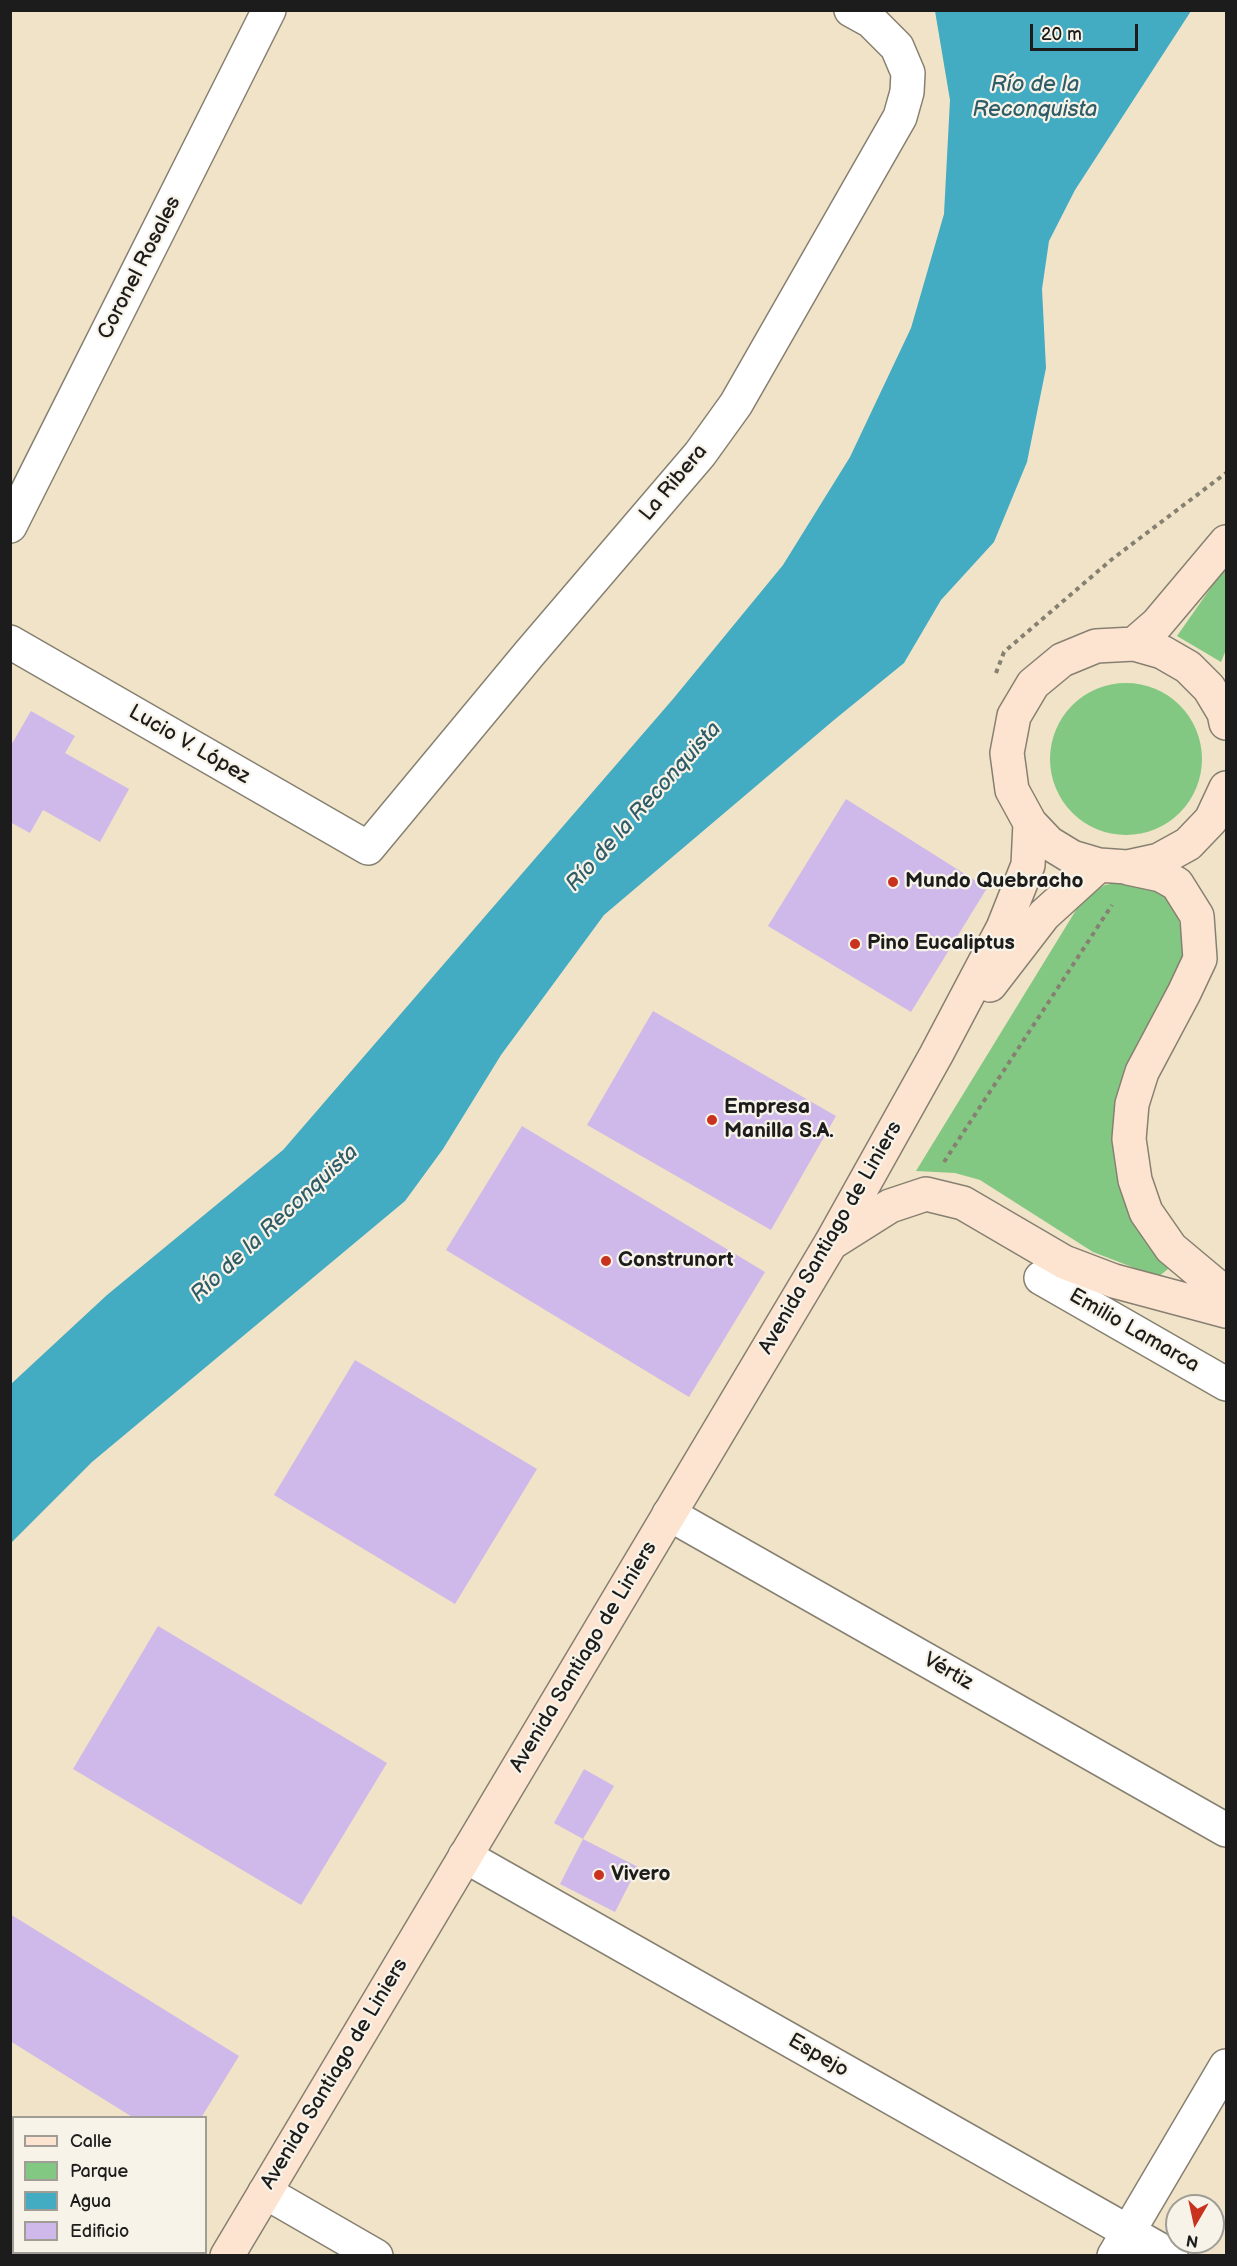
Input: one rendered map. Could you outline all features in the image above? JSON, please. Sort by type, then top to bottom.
[{"type":"main road","points":[[1134,644],[1157,624],[1227,542]]},
{"type":"main road","points":[[1226,713],[1209,688],[1188,667],[1162,652],[1134,644],[1096,646],[1062,660],[1033,684],[1014,716],[1007,753],[1012,790],[1030,823],[1049,843],[1072,857],[1161,875],[1178,884],[1197,916],[1200,959],[1142,1072],[1132,1104],[1130,1139],[1135,1180],[1146,1212],[1171,1248],[1227,1292]]},
{"type":"main road","points":[[1113,866],[1160,860],[1188,844],[1211,820],[1227,788]]},
{"type":"main road","name":"Avenida Santiago de Liniers","points":[[227,2256],[831,1243],[936,1055],[1003,928],[1028,865],[1030,823]]},
{"type":"main road","name":"Avenida Santiago de Liniers","points":[[936,1055],[1044,915],[1113,866]]},
{"type":"main road","points":[[831,1243],[890,1206],[926,1194],[963,1203],[1064,1262],[1114,1281],[1227,1311]]},
{"type":"street","name":"Coronel Rosales","points":[[10,526],[269,10]]},
{"type":"street","name":"La Ribera","points":[[368,848],[529,654],[700,454],[736,404],[900,117],[907,92],[908,73],[897,47],[871,21],[851,10]]},
{"type":"street","name":"Lucio V. López","points":[[10,642],[368,848]]},
{"type":"street","name":"Emilio Lamarca","points":[[1041,1278],[1227,1384]]},
{"type":"street","name":"Vértiz","points":[[669,1514],[1227,1830]]},
{"type":"street","name":"Espejo","points":[[465,1856],[1121,2243],[1171,2256]]},
{"type":"street","points":[[1121,2243],[1227,2066]]},
{"type":"street","points":[[265,2192],[376,2256]]},
{"type":"path","points":[[941,1168],[1111,905],[1122,902]]},
{"type":"green space","points":[[1226,566],[1226,650],[1221,662],[1177,636]]},
{"type":"green space","points":[[1126,683],[1155,688],[1180,705],[1197,730],[1202,759],[1197,788],[1180,813],[1155,830],[1126,835],[1097,830],[1072,813],[1055,788],[1050,759],[1055,730],[1072,705],[1097,688]]},
{"type":"green space","points":[[1127,881],[1145,884],[1168,898],[1177,913],[1184,942],[1182,966],[1116,1110],[1168,1269],[1158,1277],[1093,1252],[980,1180],[955,1173],[916,1171],[1084,897],[1105,885]]},
{"type":"water","name":"Río de la Reconquista","points":[[935,11],[1191,11],[1075,190],[1049,241],[1042,289],[1046,368],[1027,462],[994,542],[941,600],[904,663],[604,915],[501,1055],[443,1149],[405,1201],[92,1462],[11,1543],[11,1384],[107,1295],[283,1150],[673,699],[783,565],[850,457],[911,328],[944,214],[950,100]]},
{"type":"building","points":[[31,711],[75,736],[65,753],[129,789],[100,842],[43,810],[30,833],[10,822],[10,747]]},
{"type":"building","points":[[846,799],[987,888],[911,1012],[768,926]]},
{"type":"building","name":"Empresa Manilla S.A.","points":[[653,1011],[836,1116],[771,1230],[587,1125]]},
{"type":"building","name":"Construnort","points":[[522,1126],[765,1272],[689,1397],[446,1250]]},
{"type":"building","points":[[355,1360],[537,1469],[455,1604],[274,1495]]},
{"type":"building","points":[[158,1626],[387,1763],[301,1905],[73,1769]]},
{"type":"building","name":"Vivero","points":[[584,1769],[614,1786],[583,1839],[554,1823]]},
{"type":"building","name":"Vivero","points":[[583,1839],[638,1867],[615,1912],[560,1884]]},
{"type":"building","points":[[10,1914],[239,2056],[202,2116],[131,2116],[10,2041]]},
{"type":"place","name":"Mundo Quebracho","points":[[893,882]]},
{"type":"place","name":"Pino Eucaliptus","points":[[855,944]]},
{"type":"place","name":"Empresa Manilla S.A.","points":[[712,1120]]},
{"type":"place","name":"Construnort","points":[[606,1261]]},
{"type":"place","name":"Vivero","points":[[599,1875]]}]
